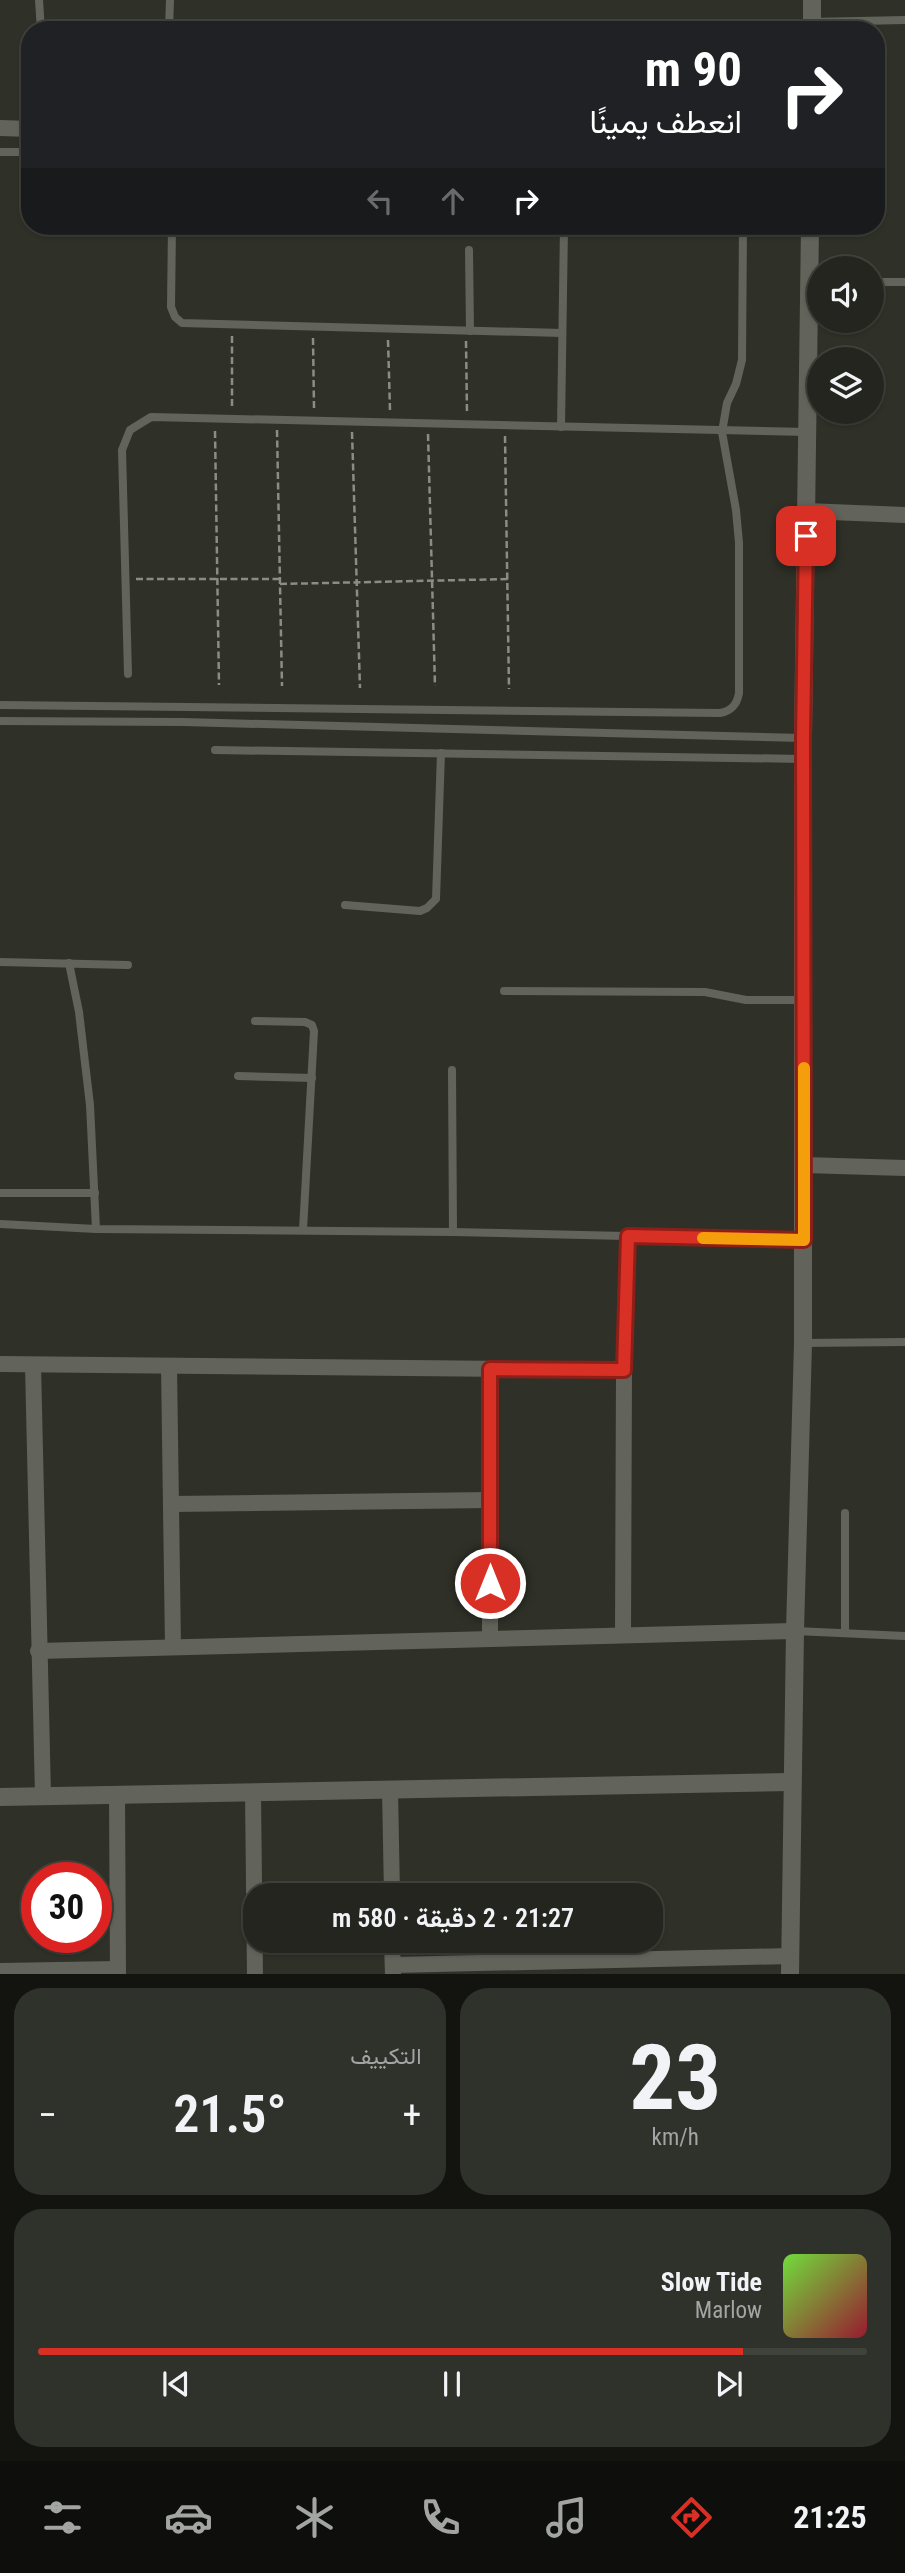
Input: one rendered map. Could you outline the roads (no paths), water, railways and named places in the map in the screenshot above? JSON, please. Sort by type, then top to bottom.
[{"type":"street","points":[[812,0],[812,21]]},
{"type":"street","points":[[0,128],[21,129]]},
{"type":"street","points":[[811,235],[812,256]]},
{"type":"street","points":[[790,1974],[803,1343],[803,738],[807,432],[812,333]]},
{"type":"street","points":[[806,511],[905,515]]},
{"type":"street","points":[[804,1165],[905,1168]]},
{"type":"street","points":[[623,1635],[624,1370],[628,1236]]},
{"type":"street","points":[[0,1364],[624,1370]]},
{"type":"street","points":[[33,1365],[43,1796]]},
{"type":"street","points":[[169,1366],[173,1647]]},
{"type":"street","points":[[490,1369],[491,1639]]},
{"type":"street","points":[[171,1504],[490,1500]]},
{"type":"street","points":[[38,1651],[795,1631]]},
{"type":"street","points":[[0,1797],[792,1782]]},
{"type":"street","points":[[390,1790],[392,1883]]},
{"type":"street","points":[[253,1793],[255,1974]]},
{"type":"street","points":[[0,1971],[118,1972],[117,1794]]},
{"type":"street","points":[[393,1970],[616,1967],[790,1956]]},
{"type":"lane","points":[[39,0],[40,21]]},
{"type":"lane","points":[[169,21],[170,0]]},
{"type":"lane","points":[[885,21],[905,20]]},
{"type":"lane","points":[[0,152],[21,152]]},
{"type":"lane","points":[[172,235],[171,307],[174,317],[187,324],[562,334]]},
{"type":"lane","points":[[561,427],[564,235]]},
{"type":"lane","points":[[0,705],[726,712],[736,705],[739,693],[739,543],[722,432],[724,414],[739,376],[742,360],[743,235]]},
{"type":"lane","points":[[468,331],[469,250]]},
{"type":"lane","points":[[884,282],[905,282]]},
{"type":"lane","points":[[128,674],[122,457],[126,436],[136,424],[151,416],[807,432]]},
{"type":"lane","points":[[0,721],[183,722],[803,738]]},
{"type":"lane","points":[[215,750],[803,759]]},
{"type":"lane","points":[[345,905],[420,911],[436,899],[441,753]]},
{"type":"lane","points":[[0,962],[128,965]]},
{"type":"lane","points":[[69,963],[81,1025],[90,1105],[96,1228]]},
{"type":"lane","points":[[504,991],[705,992],[746,1000],[804,1000]]},
{"type":"lane","points":[[254,1021],[306,1022],[312,1025],[315,1034],[303,1230]]},
{"type":"lane","points":[[452,1070],[453,1232]]},
{"type":"lane","points":[[238,1076],[312,1078]]},
{"type":"lane","points":[[0,1193],[95,1194]]},
{"type":"lane","points":[[0,1224],[804,1240]]},
{"type":"lane","points":[[803,1343],[905,1342]]},
{"type":"lane","points":[[845,1513],[845,1633]]},
{"type":"lane","points":[[795,1631],[905,1636]]}]
